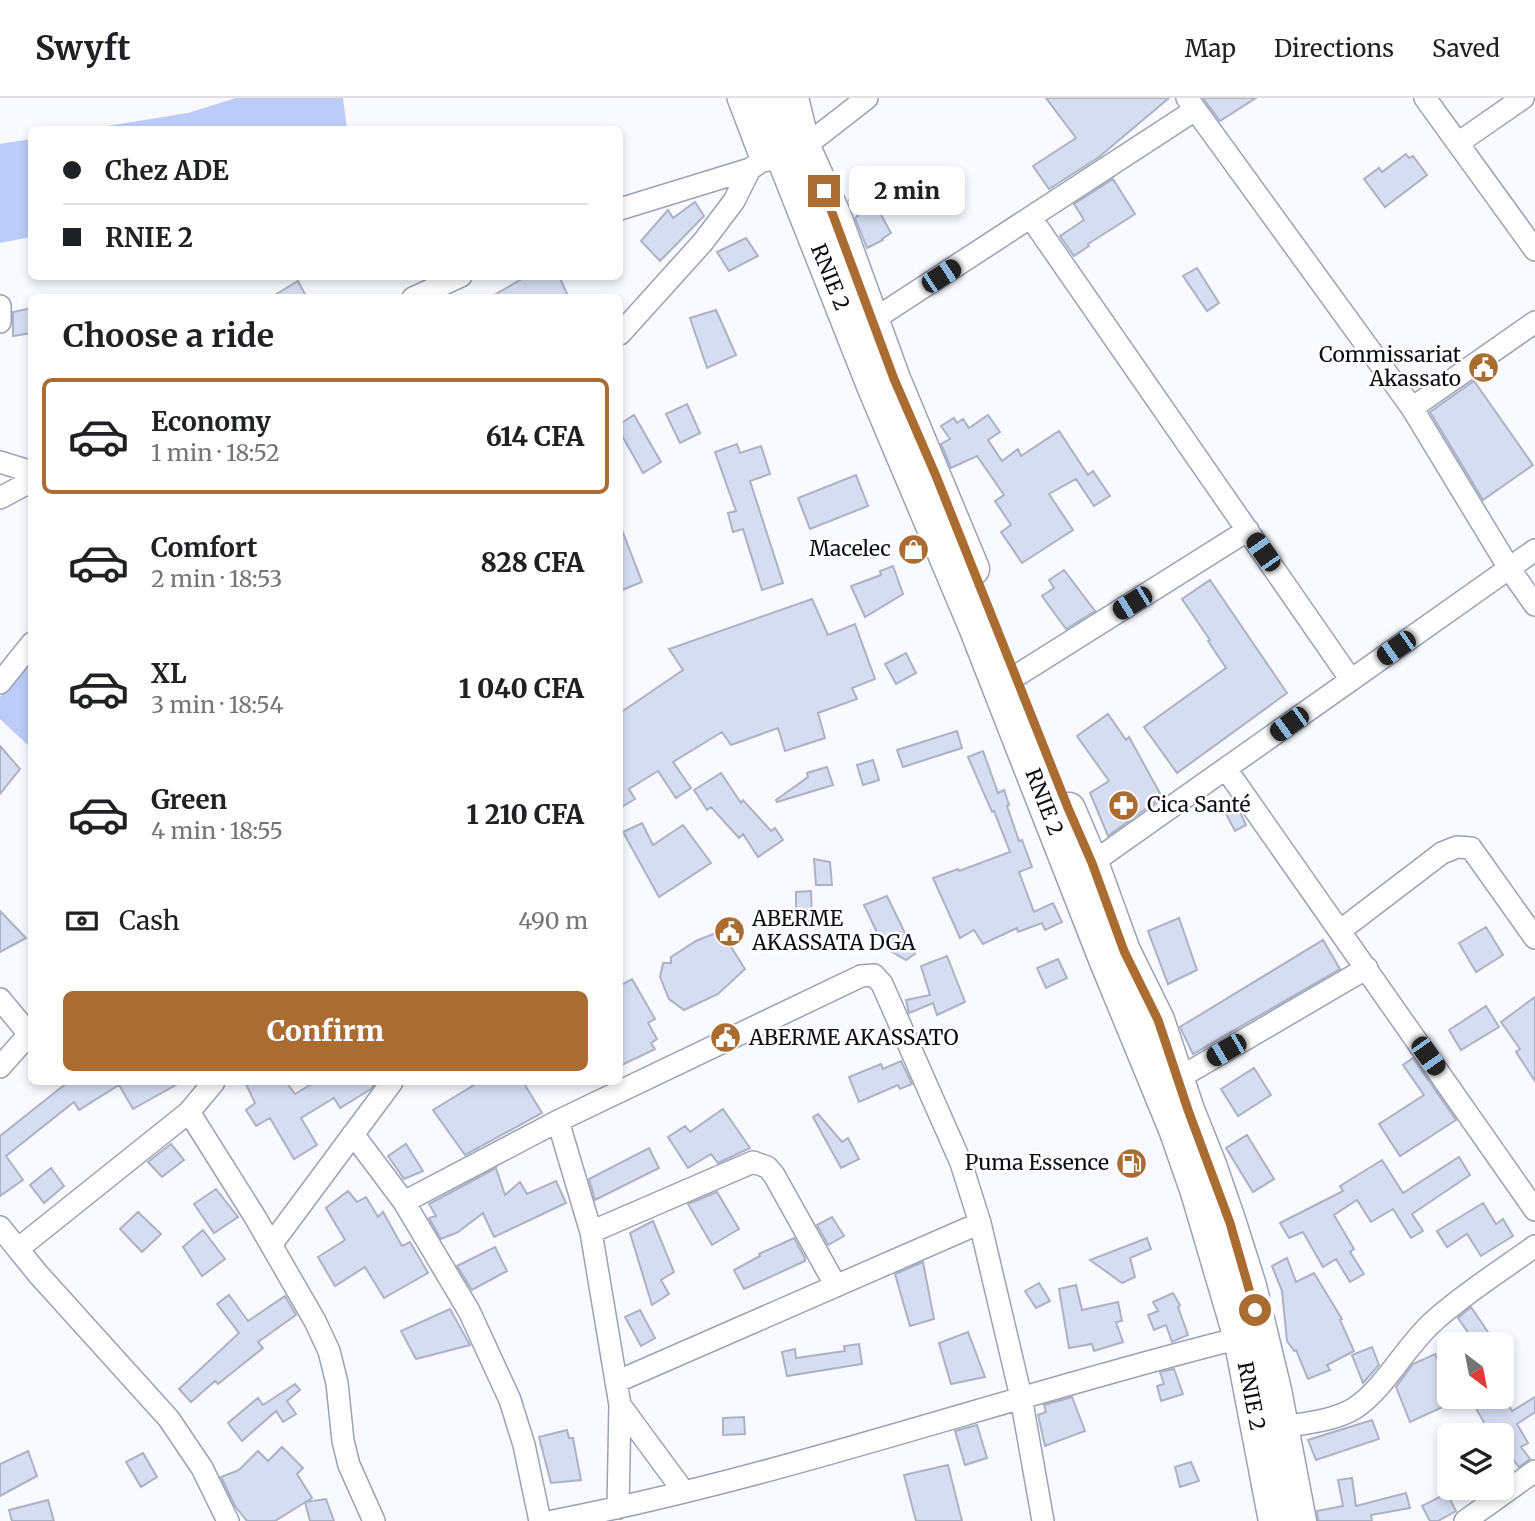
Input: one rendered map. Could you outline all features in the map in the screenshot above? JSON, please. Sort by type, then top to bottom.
[{"type":"highway","name":"RNIE 2","points":[[765,98],[775,159],[980,639],[1105,959],[1175,1129],[1197,1192],[1240,1338],[1275,1521]]},
{"type":"highway","name":"RNIE 2","points":[[775,159],[792,98]]},
{"type":"highway","name":"RNIE 2","points":[[775,159],[834,214],[894,379],[936,476],[1092,863],[1124,951],[1158,1020],[1250,1286],[1300,1521]]},
{"type":"street","points":[[738,98],[775,159]]},
{"type":"street","points":[[623,331],[703,242],[734,201],[775,159],[867,98]]},
{"type":"street","points":[[1425,98],[1535,250]]},
{"type":"street","points":[[1458,143],[1523,98]]},
{"type":"street","points":[[873,320],[1031,218],[1191,104],[1412,408],[1509,568],[1535,605]]},
{"type":"street","points":[[623,208],[775,159]]},
{"type":"street","points":[[1031,218],[1351,680]]},
{"type":"street","points":[[422,294],[452,280]]},
{"type":"street","points":[[0,306],[0,322]]},
{"type":"street","points":[[1412,408],[1535,322]]},
{"type":"street","points":[[0,462],[28,471]]},
{"type":"street","points":[[0,498],[28,483]]},
{"type":"street","points":[[1016,676],[1248,530]]},
{"type":"street","points":[[1092,863],[1535,550]]},
{"type":"street","points":[[0,683],[28,648]]},
{"type":"street","points":[[1226,769],[1535,1210]]},
{"type":"street","points":[[1341,930],[1442,853],[1457,847],[1471,848],[1535,938]]},
{"type":"street","points":[[1179,1078],[1367,968]]},
{"type":"street","points":[[404,1202],[558,1121],[861,976],[874,975],[882,984],[961,1163],[980,1223],[1021,1398],[1043,1521]]},
{"type":"street","points":[[0,999],[28,1031]]},
{"type":"street","points":[[0,1067],[28,1035]]},
{"type":"street","points":[[19,1248],[189,1112],[212,1085]]},
{"type":"street","points":[[271,1245],[390,1085]]},
{"type":"street","points":[[189,1112],[271,1245],[329,1351],[337,1383],[343,1441],[349,1465],[374,1521]]},
{"type":"street","points":[[558,1121],[591,1232],[620,1405],[629,1511]]},
{"type":"street","points":[[353,1134],[404,1202],[469,1311],[510,1400],[524,1445],[540,1521]]},
{"type":"street","points":[[591,1232],[753,1162],[767,1167],[774,1175],[836,1286]]},
{"type":"street","points":[[616,1382],[980,1223]]},
{"type":"street","points":[[0,1227],[38,1274],[169,1419],[202,1468],[228,1521]]},
{"type":"street","points":[[1282,1427],[1332,1418],[1354,1408],[1371,1393],[1414,1340],[1436,1319],[1535,1247]]},
{"type":"street","points":[[553,1521],[629,1511],[684,1492],[804,1462],[1021,1398],[1240,1338]]},
{"type":"street","points":[[620,1405],[684,1492]]},
{"type":"street","points":[[1465,1521],[1535,1471]]},
{"type":"shaded area","points":[[236,98],[343,98],[347,126],[107,126],[188,113]]},
{"type":"shaded area","points":[[28,139],[28,238],[0,243],[0,144]]},
{"type":"shaded area","points":[[28,659],[28,745],[0,719],[0,697]]},
{"type":"building","points":[[1046,98],[1169,98],[1099,157],[1049,189],[1033,166],[1076,138]]},
{"type":"building","points":[[1203,98],[1256,98],[1220,121]]},
{"type":"building","points":[[1406,154],[1409,158],[1413,156],[1427,175],[1385,207],[1364,179],[1379,168],[1382,172]]},
{"type":"building","points":[[1113,179],[1135,214],[1074,256],[1060,236],[1084,220],[1074,204]]},
{"type":"building","points":[[860,193],[867,208],[874,202],[891,233],[867,248],[855,218],[858,216],[849,200]]},
{"type":"building","points":[[695,202],[704,216],[660,261],[641,241],[668,210],[673,218]]},
{"type":"building","points":[[746,238],[758,256],[729,271],[717,252]]},
{"type":"building","points":[[1197,268],[1219,303],[1207,311],[1183,276]]},
{"type":"building","points":[[520,280],[561,280],[567,294],[496,294]]},
{"type":"building","points":[[298,281],[305,294],[277,294]]},
{"type":"building","points":[[28,309],[28,334],[13,336],[13,312]]},
{"type":"building","points":[[716,310],[736,355],[707,368],[690,318]]},
{"type":"building","points":[[1474,381],[1533,465],[1483,500],[1430,412]]},
{"type":"building","points":[[687,404],[700,433],[680,443],[666,414]]},
{"type":"building","points":[[634,415],[661,462],[643,473],[623,437],[623,422]]},
{"type":"building","points":[[988,415],[1000,432],[988,440],[1002,461],[1018,449],[1021,456],[1059,431],[1088,475],[1093,471],[1110,496],[1094,506],[1076,479],[1049,494],[1073,530],[1022,563],[1001,532],[1011,525],[995,501],[1004,495],[977,456],[951,468],[941,444],[950,439],[941,426],[954,418],[957,423],[963,419],[969,428]]},
{"type":"building","points":[[737,444],[740,453],[761,446],[770,474],[750,481],[783,583],[762,590],[743,529],[733,532],[728,513],[736,511],[715,452]]},
{"type":"building","points":[[856,475],[868,506],[810,529],[798,498]]},
{"type":"building","points":[[623,533],[642,582],[623,590]]},
{"type":"building","points":[[893,566],[903,594],[865,617],[851,586],[881,575],[880,571]]},
{"type":"building","points":[[1064,570],[1095,611],[1066,629],[1042,596],[1054,588],[1049,580]]},
{"type":"building","points":[[1210,580],[1287,693],[1177,773],[1144,727],[1226,668],[1182,599]]},
{"type":"building","points":[[812,599],[828,635],[855,624],[875,679],[852,688],[857,699],[818,713],[825,738],[785,751],[778,728],[731,745],[722,732],[673,762],[691,788],[676,798],[658,771],[629,789],[635,799],[623,806],[623,711],[683,670],[669,649]]},
{"type":"building","points":[[906,653],[916,673],[896,684],[885,664]]},
{"type":"building","points":[[1108,714],[1126,740],[1129,737],[1162,797],[1108,836],[1090,793],[1109,781],[1077,736]]},
{"type":"building","points":[[957,731],[962,748],[903,767],[897,750]]},
{"type":"building","points":[[0,746],[20,769],[0,794]]},
{"type":"building","points":[[983,751],[998,793],[1004,790],[1019,841],[1022,840],[1032,867],[1019,872],[1034,912],[1053,903],[1062,922],[1045,930],[1042,923],[1018,932],[1017,928],[983,944],[974,930],[960,938],[933,878],[1010,852],[968,757]]},
{"type":"building","points":[[873,760],[879,780],[863,785],[857,765]]},
{"type":"building","points":[[827,767],[833,785],[777,802],[776,800],[808,777],[807,773]]},
{"type":"building","points":[[721,773],[741,803],[743,800],[771,831],[775,828],[783,840],[758,857],[743,834],[739,838],[711,807],[707,810],[694,790]]},
{"type":"building","points":[[1238,808],[1246,825],[1235,831],[1226,814]]},
{"type":"building","points":[[642,823],[653,845],[683,825],[711,863],[659,897],[623,832]]},
{"type":"building","points":[[814,859],[830,862],[832,885],[816,885]]},
{"type":"building","points":[[811,891],[812,921],[796,921],[796,892]]},
{"type":"building","points":[[887,896],[915,954],[906,960],[884,947],[864,905]]},
{"type":"building","points":[[0,911],[26,938],[0,952]]},
{"type":"building","points":[[1179,918],[1197,970],[1168,984],[1148,931]]},
{"type":"building","points":[[1486,927],[1503,955],[1476,972],[1459,943]]},
{"type":"building","points":[[721,931],[745,969],[718,994],[684,1010],[669,999],[660,977],[663,963],[671,963],[671,957],[696,941]]},
{"type":"building","points":[[1323,940],[1340,969],[1193,1054],[1180,1027]]},
{"type":"building","points":[[947,956],[965,1002],[937,1015],[933,1003],[909,1013],[906,1000],[930,995],[921,966]]},
{"type":"building","points":[[1058,959],[1067,978],[1046,988],[1037,968]]},
{"type":"building","points":[[632,979],[655,1019],[648,1023],[657,1039],[651,1043],[655,1049],[623,1065],[623,984]]},
{"type":"building","points":[[1535,997],[1535,1081],[1516,1052],[1520,1049],[1501,1022]]},
{"type":"building","points":[[1486,1006],[1499,1027],[1461,1050],[1449,1030]]},
{"type":"building","points":[[1413,1058],[1456,1120],[1400,1156],[1379,1124],[1424,1095],[1403,1065]]},
{"type":"building","points":[[901,1061],[912,1084],[900,1089],[898,1085],[859,1102],[849,1077],[881,1064],[883,1069]]},
{"type":"building","points":[[1254,1068],[1271,1095],[1238,1116],[1221,1089]]},
{"type":"building","points":[[64,1085],[119,1085],[79,1110],[74,1102],[6,1156],[23,1180],[0,1196],[0,1136]]},
{"type":"building","points":[[119,1085],[176,1085],[133,1109]]},
{"type":"building","points":[[246,1085],[288,1085],[295,1094],[310,1085],[374,1085],[340,1108],[334,1098],[301,1118],[317,1145],[294,1159],[270,1118],[256,1126],[246,1110],[255,1103]]},
{"type":"building","points":[[474,1085],[525,1085],[542,1113],[465,1155],[433,1110]]},
{"type":"building","points":[[723,1109],[750,1148],[718,1163],[711,1154],[688,1168],[668,1137],[685,1126],[690,1132]]},
{"type":"building","points":[[818,1114],[842,1142],[848,1138],[859,1159],[841,1168],[813,1117]]},
{"type":"building","points":[[1247,1135],[1274,1179],[1253,1192],[1226,1148]]},
{"type":"building","points":[[171,1144],[184,1160],[162,1177],[148,1162]]},
{"type":"building","points":[[406,1144],[423,1171],[404,1179],[388,1156]]},
{"type":"building","points":[[649,1148],[659,1168],[595,1200],[589,1179]]},
{"type":"building","points":[[1459,1157],[1470,1175],[1412,1214],[1423,1231],[1411,1238],[1393,1209],[1371,1222],[1357,1200],[1334,1215],[1354,1249],[1350,1252],[1364,1274],[1350,1282],[1336,1259],[1323,1267],[1303,1232],[1289,1238],[1280,1223],[1343,1191],[1340,1186],[1382,1160],[1403,1193]]},
{"type":"building","points":[[51,1168],[64,1186],[44,1203],[30,1185]]},
{"type":"building","points":[[496,1168],[505,1195],[520,1182],[527,1194],[556,1181],[566,1203],[494,1237],[483,1213],[458,1232],[441,1239],[429,1218],[436,1216],[429,1204]]},
{"type":"building","points":[[216,1189],[238,1217],[214,1233],[194,1204]]},
{"type":"building","points":[[348,1191],[357,1202],[366,1197],[378,1217],[383,1212],[402,1246],[410,1242],[428,1273],[384,1298],[365,1267],[335,1286],[318,1257],[345,1240],[326,1208]]},
{"type":"building","points":[[717,1192],[739,1229],[712,1245],[688,1204]]},
{"type":"building","points":[[1483,1203],[1496,1224],[1503,1219],[1513,1236],[1481,1256],[1467,1234],[1447,1247],[1437,1231]]},
{"type":"building","points":[[138,1212],[161,1234],[142,1252],[120,1229]]},
{"type":"building","points":[[832,1217],[844,1236],[828,1245],[817,1225]]},
{"type":"building","points":[[653,1221],[674,1272],[661,1280],[669,1294],[652,1305],[630,1233]]},
{"type":"building","points":[[203,1230],[225,1259],[202,1276],[183,1247]]},
{"type":"building","points":[[794,1238],[805,1261],[744,1289],[734,1270],[760,1256],[759,1254]]},
{"type":"building","points":[[1147,1238],[1151,1249],[1130,1258],[1135,1277],[1122,1283],[1090,1260]]},
{"type":"building","points":[[495,1247],[507,1271],[472,1290],[457,1266]]},
{"type":"building","points":[[1287,1258],[1296,1282],[1314,1273],[1342,1319],[1340,1320],[1354,1351],[1327,1365],[1330,1370],[1308,1379],[1296,1350],[1294,1351],[1287,1341],[1282,1291],[1272,1266]]},
{"type":"building","points":[[923,1262],[934,1319],[910,1326],[895,1274]]},
{"type":"building","points":[[1039,1283],[1050,1301],[1036,1308],[1025,1291]]},
{"type":"building","points":[[1076,1285],[1082,1310],[1118,1302],[1122,1321],[1116,1322],[1123,1342],[1094,1351],[1092,1344],[1069,1348],[1059,1289]]},
{"type":"building","points":[[1173,1293],[1180,1305],[1178,1307],[1188,1335],[1172,1342],[1166,1325],[1154,1330],[1148,1315],[1158,1311],[1153,1302]]},
{"type":"building","points":[[229,1295],[248,1321],[285,1296],[296,1315],[258,1342],[263,1348],[218,1384],[215,1381],[191,1402],[179,1389],[239,1333],[217,1304]]},
{"type":"building","points":[[1471,1307],[1488,1332],[1468,1332],[1458,1318]]},
{"type":"building","points":[[450,1309],[470,1345],[416,1359],[401,1331]]},
{"type":"building","points":[[640,1310],[655,1338],[641,1346],[625,1317]]},
{"type":"building","points":[[968,1332],[985,1377],[951,1384],[939,1343]]},
{"type":"building","points":[[859,1344],[862,1364],[787,1376],[782,1352],[795,1349],[796,1358],[845,1351],[844,1346]]},
{"type":"building","points":[[1372,1347],[1379,1365],[1363,1383],[1352,1355]]},
{"type":"building","points":[[1435,1354],[1438,1409],[1410,1422],[1396,1387],[1413,1364]]},
{"type":"building","points":[[1174,1369],[1183,1394],[1161,1401],[1157,1386],[1164,1384],[1160,1372]]},
{"type":"building","points":[[295,1384],[300,1390],[287,1401],[296,1414],[283,1422],[276,1411],[242,1441],[228,1423],[258,1398],[263,1405]]},
{"type":"building","points":[[1072,1397],[1085,1431],[1045,1446],[1038,1415],[1046,1412],[1044,1405]]},
{"type":"building","points":[[1535,1397],[1535,1412],[1517,1424],[1528,1443],[1521,1447],[1530,1459],[1519,1467],[1514,1460],[1514,1423],[1484,1423],[1476,1409],[1512,1411]]},
{"type":"building","points":[[744,1417],[745,1434],[723,1435],[723,1418]]},
{"type":"building","points":[[1372,1420],[1379,1439],[1316,1460],[1308,1440]]},
{"type":"building","points":[[977,1425],[987,1458],[965,1465],[955,1431]]},
{"type":"building","points":[[567,1430],[569,1438],[573,1438],[581,1480],[551,1483],[539,1437]]},
{"type":"building","points":[[282,1447],[303,1468],[297,1474],[312,1498],[275,1521],[247,1521],[235,1506],[221,1477],[239,1470],[258,1451],[268,1461]]},
{"type":"building","points":[[28,1451],[37,1476],[0,1496],[0,1464]]},
{"type":"building","points":[[143,1453],[157,1477],[141,1487],[126,1462]]},
{"type":"building","points":[[1191,1462],[1199,1481],[1180,1487],[1175,1467]]},
{"type":"building","points":[[948,1465],[962,1521],[916,1521],[904,1475]]},
{"type":"building","points":[[1352,1478],[1356,1506],[1406,1493],[1410,1508],[1371,1515],[1372,1521],[1318,1521],[1317,1511],[1343,1506],[1338,1480]]},
{"type":"building","points":[[1437,1498],[1450,1500],[1456,1511],[1438,1521],[1430,1521],[1422,1506]]},
{"type":"building","points":[[326,1499],[334,1521],[310,1521],[305,1502]]},
{"type":"building","points":[[48,1500],[54,1521],[12,1521],[9,1510]]},
{"type":"place","name":"Commissariat Akassato","points":[[1484,367]]},
{"type":"place","name":"Macelec","points":[[914,549]]},
{"type":"place","name":"Cica Santé","points":[[1124,805]]},
{"type":"place","name":"ABERME AKASSATA DGA","points":[[729,931]]},
{"type":"place","name":"ABERME AKASSATO","points":[[726,1038]]},
{"type":"place","name":"Puma Essence","points":[[1132,1163]]},
{"type":"route","points":[[824,191],[894,379],[936,476],[1092,863],[1124,951],[1158,1020],[1230,1223],[1255,1310]]}]
